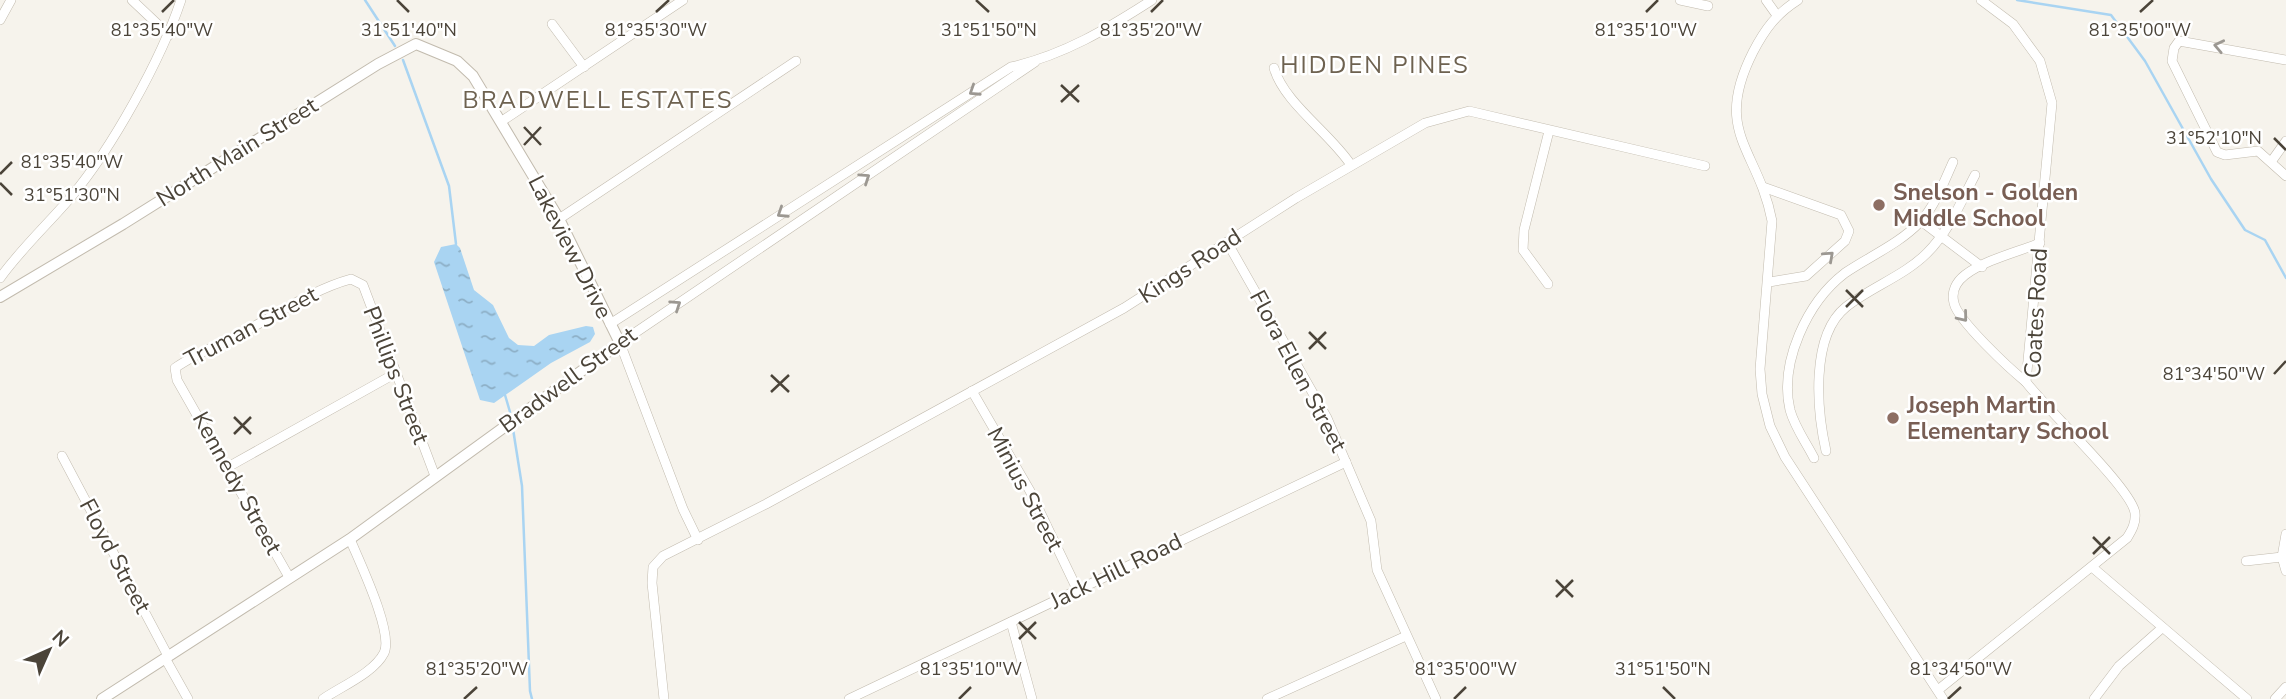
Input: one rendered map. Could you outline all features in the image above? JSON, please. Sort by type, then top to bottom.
[{"type":"street","points":[[0,20],[11,0]]},
{"type":"street","points":[[132,0],[169,35]]},
{"type":"street","points":[[0,278],[73,194],[123,119],[169,35],[181,0]]},
{"type":"street","points":[[502,121],[584,67],[668,4],[683,0]]},
{"type":"street","name":"Bradwell Street","points":[[102,699],[350,539],[620,343],[1035,62],[1088,39],[1152,0]]},
{"type":"street","points":[[1680,0],[1708,6]]},
{"type":"street","points":[[1766,0],[1776,14]]},
{"type":"street","name":"Coates Road","points":[[1798,0],[1776,14],[1740,77],[1735,100],[1736,119],[1746,155],[1763,187],[1772,221],[1760,369],[1762,394],[1770,426],[1789,463],[1940,695],[2127,538],[2134,526],[2135,511],[2126,493],[2044,407],[2026,383],[2052,103],[2040,61],[2013,24],[1981,0]]},
{"type":"street","points":[[552,24],[584,67]]},
{"type":"street","points":[[2286,60],[2192,40],[2179,41],[2174,48],[2172,61],[2217,152],[2225,155],[2258,151],[2286,176]]},
{"type":"street","name":"Lakeview Drive","points":[[402,51],[416,44],[457,61],[473,76],[502,121],[559,219],[620,343],[683,509],[698,540]]},
{"type":"street","name":"North Main Street","points":[[0,297],[402,51]]},
{"type":"street","points":[[559,219],[796,61]]},
{"type":"street","name":"Bradwell Street","points":[[610,324],[1011,67],[1035,62]]},
{"type":"street","points":[[1274,68],[1278,83],[1334,141],[1352,165]]},
{"type":"street","name":"Kings Road","points":[[664,699],[652,583],[653,567],[663,556],[698,540],[1124,308],[1352,165],[1425,123],[1456,112],[1469,111],[1705,166]]},
{"type":"street","points":[[1548,284],[1523,250],[1524,230],[1549,131]]},
{"type":"street","points":[[2271,162],[2286,141]]},
{"type":"street","points":[[1814,458],[1801,437],[1790,410],[1788,373],[1803,328],[1843,275],[1904,236],[1921,221],[1953,162]]},
{"type":"street","points":[[1826,451],[1817,379],[1827,337],[1844,308],[1925,255],[1942,237],[1975,175]]},
{"type":"street","points":[[1763,187],[1841,215],[1849,231],[1845,241],[1806,276],[1769,282]]},
{"type":"street","points":[[1921,221],[1982,267]]},
{"type":"street","name":"Flora Ellen Street","points":[[1227,242],[1327,418],[1371,521],[1377,570],[1436,699]]},
{"type":"street","points":[[2026,383],[1956,310],[1953,296],[1955,285],[1968,273],[2040,243]]},
{"type":"street","name":"Phillips Street","points":[[351,279],[363,285],[435,476]]},
{"type":"street","name":"Truman Street","points":[[184,390],[174,368],[331,284],[351,279]]},
{"type":"street","points":[[228,467],[396,373]]},
{"type":"street","name":"Kennedy Street","points":[[184,390],[289,577]]},
{"type":"street","name":"Minius Street","points":[[972,391],[1030,491],[1077,589]]},
{"type":"street","name":"Floyd Street","points":[[62,456],[188,699]]},
{"type":"street","name":"Jack Hill Road","points":[[849,699],[1346,462]]},
{"type":"street","points":[[2286,534],[2282,556],[2286,571]]},
{"type":"street","points":[[323,699],[383,656],[386,645],[381,620],[350,539]]},
{"type":"street","points":[[2246,561],[2282,556]]},
{"type":"street","points":[[2092,567],[2247,699]]},
{"type":"street","points":[[1011,622],[1032,699]]},
{"type":"street","points":[[2094,699],[2119,666],[2162,628]]},
{"type":"street","points":[[1267,699],[1406,636]]},
{"type":"street","points":[[2275,699],[2286,687]]},
{"type":"water","points":[[456,244],[460,248],[474,290],[493,305],[509,338],[518,345],[534,346],[549,335],[586,326],[593,327],[595,334],[590,342],[551,363],[494,403],[480,400],[434,262],[441,247]]},
{"type":"waterway","points":[[365,0],[395,46]]},
{"type":"waterway","points":[[2017,0],[2111,15],[2145,61],[2211,179],[2245,230],[2265,240],[2286,278]]},
{"type":"waterway","points":[[403,60],[449,186],[456,244]]},
{"type":"waterway","points":[[505,395],[510,412]]},
{"type":"waterway","points":[[513,429],[522,486],[532,699]]},
{"type":"place","name":"Snelson - Golden Middle School","points":[[1879,205]]},
{"type":"place","name":"Joseph Martin Elementary School","points":[[1893,418]]},
{"type":"district","name":"HIDDEN PINES","points":[[1375,65]]},
{"type":"district","name":"BRADWELL ESTATES","points":[[598,100]]}]
